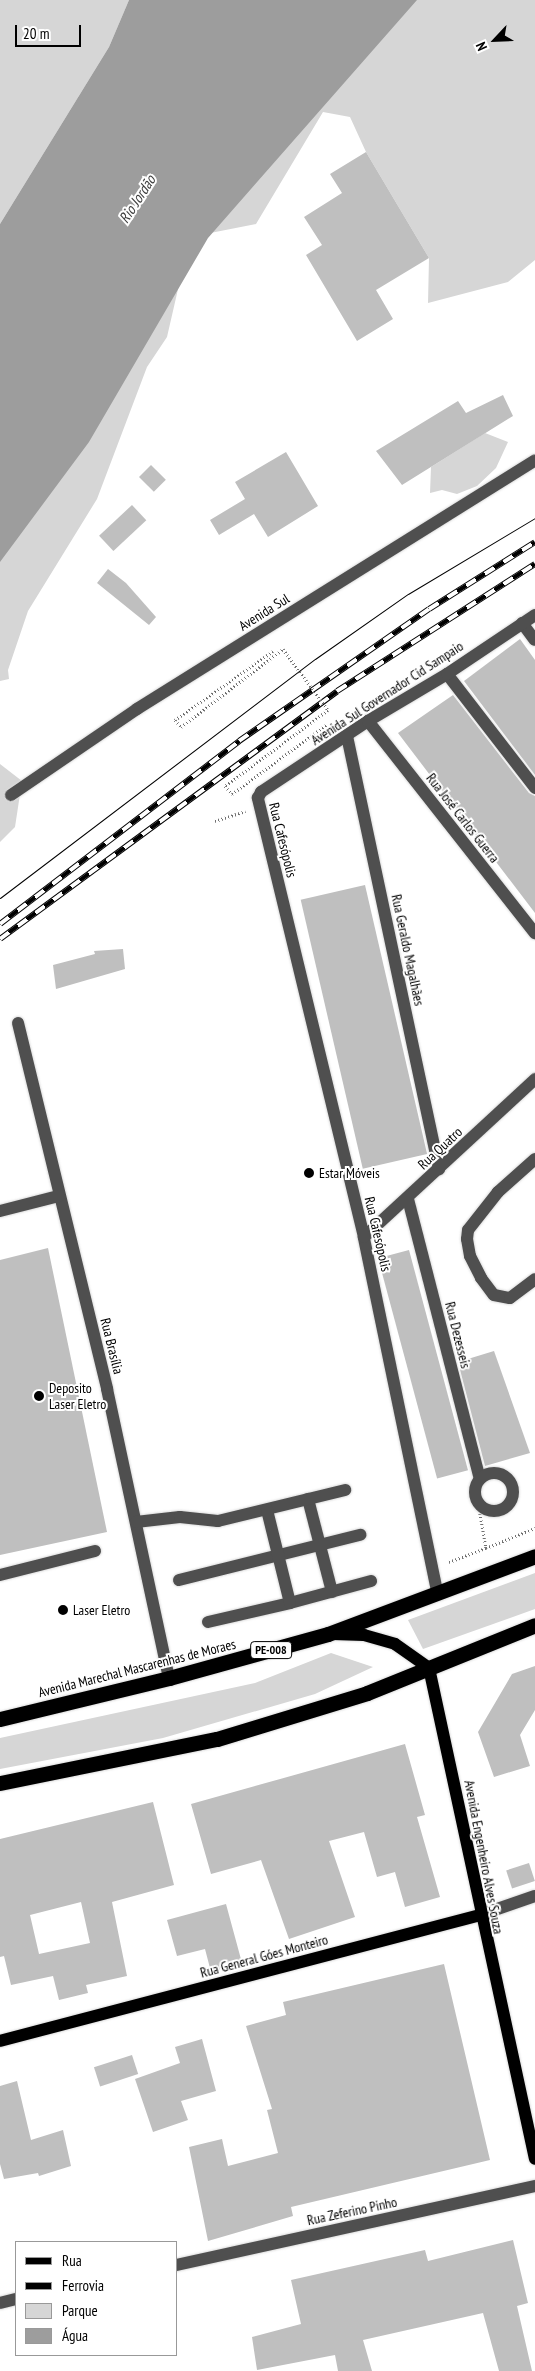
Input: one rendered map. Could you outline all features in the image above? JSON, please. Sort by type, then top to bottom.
[{"type":"highway","name":"Avenida Marechal Mascarenhas de Moraes","points":[[0,1719],[169,1678],[328,1634],[535,1556]]},
{"type":"highway","points":[[0,1783],[217,1739],[367,1692],[535,1625]]},
{"type":"main road","points":[[328,1634],[364,1635],[395,1644],[429,1668]]},
{"type":"main road","name":"Avenida Engenheiro Alves Souza","points":[[429,1668],[445,1735],[480,1915],[535,2160]]},
{"type":"main road","name":"Rua General Góes Monteiro","points":[[0,2041],[480,1915]]},
{"type":"street","name":"Avenida Sul","points":[[11,795],[137,709],[535,460]]},
{"type":"street","name":"Avenida Sul Governador Cid Sampaio","points":[[259,802],[261,792],[368,721],[447,674],[535,615]]},
{"type":"street","points":[[522,622],[535,640]]},
{"type":"street","points":[[447,674],[535,788]]},
{"type":"street","name":"Rua José Carlos Guerra","points":[[368,721],[535,932]]},
{"type":"street","name":"Rua Geraldo Magalhães","points":[[347,736],[439,1169]]},
{"type":"street","name":"Rua Cafesópolis","points":[[259,802],[364,1237],[438,1591]]},
{"type":"street","name":"Rua Brasília","points":[[18,1023],[59,1196],[141,1521],[169,1678]]},
{"type":"street","name":"Rua Quatro","points":[[364,1237],[408,1199],[535,1079]]},
{"type":"street","points":[[535,1159],[498,1192],[474,1220],[467,1239],[481,1278],[494,1295],[510,1298],[535,1279]]},
{"type":"street","points":[[0,1211],[59,1196]]},
{"type":"street","name":"Rua Dezesseis","points":[[408,1199],[480,1479]]},
{"type":"street","points":[[491,1473],[503,1475],[512,1484],[513,1497],[506,1508],[494,1512],[478,1503],[475,1490],[480,1479],[491,1473]]},
{"type":"street","points":[[141,1521],[180,1517],[218,1521],[345,1490]]},
{"type":"street","points":[[308,1500],[332,1592]]},
{"type":"street","points":[[268,1510],[290,1603]]},
{"type":"street","points":[[180,1580],[360,1535]]},
{"type":"street","points":[[0,1575],[95,1551]]},
{"type":"street","points":[[208,1622],[290,1603],[371,1581]]},
{"type":"street","name":"Rua General Góes Monteiro","points":[[480,1915],[535,1896]]},
{"type":"street","name":"Rua Zeferino Pinho","points":[[178,2264],[535,2186]]},
{"type":"street","points":[[0,2303],[15,2299]]},
{"type":"path","points":[[273,650],[175,720],[181,728],[283,649],[328,710],[225,786],[232,794],[326,725]]},
{"type":"path","points":[[215,821],[259,802]]},
{"type":"path","points":[[478,1503],[486,1548]]},
{"type":"path","points":[[432,1569],[535,1528]]},
{"type":"green space","points":[[0,0],[129,0],[109,47],[0,224]]},
{"type":"green space","points":[[362,0],[535,0],[535,260],[508,282],[428,303],[429,258],[366,152],[350,117],[323,112],[256,224],[190,237],[167,337],[147,367],[97,499],[28,611],[8,670],[9,679],[0,681],[0,502],[94,370],[160,255],[251,130]]},
{"type":"green space","points":[[485,433],[508,442],[496,468],[477,486],[457,494],[442,490],[430,493],[431,467]]},
{"type":"green space","points":[[0,764],[22,781],[15,827],[0,842]]},
{"type":"green space","points":[[535,1573],[535,1609],[423,1649],[408,1620]]},
{"type":"green space","points":[[331,1653],[373,1667],[315,1694],[163,1738],[0,1769],[0,1738],[255,1683]]},
{"type":"water","name":"Rio Jordão","points":[[129,0],[417,0],[208,238],[89,442],[0,562],[0,224],[109,47]]},
{"type":"building","points":[[366,152],[429,258],[376,290],[393,319],[357,341],[306,255],[322,245],[304,217],[342,193],[330,174]]},
{"type":"building","points":[[503,395],[513,416],[402,485],[376,451],[458,401],[466,413]]},
{"type":"building","points":[[286,452],[318,506],[268,537],[254,514],[219,535],[210,520],[245,499],[235,482]]},
{"type":"building","points":[[151,465],[166,480],[154,492],[139,477]]},
{"type":"building","points":[[132,505],[146,520],[113,551],[99,536]]},
{"type":"building","points":[[108,569],[126,583],[156,617],[149,625],[97,583]]},
{"type":"building","points":[[520,639],[535,660],[535,775],[464,681]]},
{"type":"building","points":[[453,695],[529,793],[535,796],[535,913],[398,733]]},
{"type":"building","points":[[365,885],[427,1154],[363,1169],[301,900]]},
{"type":"building","points":[[123,949],[125,969],[56,989],[53,965],[95,954],[94,951]]},
{"type":"building","name":"Deposito Laser Eletro","points":[[48,1248],[107,1532],[0,1555],[0,1260]]},
{"type":"building","points":[[409,1250],[468,1470],[437,1479],[378,1258]]},
{"type":"building","points":[[494,1351],[530,1453],[485,1466],[458,1362]]},
{"type":"building","points":[[535,1666],[535,1710],[520,1735],[530,1766],[494,1777],[478,1732],[512,1674]]},
{"type":"building","points":[[405,1744],[425,1815],[417,1817],[440,1897],[405,1907],[395,1872],[377,1877],[364,1832],[329,1841],[355,1917],[289,1939],[261,1860],[211,1874],[191,1804]]},
{"type":"building","points":[[153,1802],[174,1885],[112,1902],[127,1976],[86,1985],[88,1993],[59,2000],[53,1976],[11,1985],[4,1956],[0,1957],[0,1839]],"holes":[[[81,1902],[90,1943],[39,1954],[30,1915]]]},
{"type":"building","points":[[529,1863],[535,1881],[512,1888],[506,1870]]},
{"type":"building","points":[[226,1904],[242,1963],[211,1972],[205,1949],[177,1956],[167,1920]]},
{"type":"building","points":[[444,1964],[490,2160],[291,2207],[293,2216],[208,2241],[189,2147],[222,2139],[228,2166],[278,2153],[267,2110],[272,2109],[246,2026],[286,2015],[283,2002]]},
{"type":"building","points":[[202,2039],[216,2091],[181,2101],[188,2120],[153,2132],[135,2079],[180,2063],[175,2047]]},
{"type":"building","points":[[132,2055],[138,2074],[100,2086],[94,2067]]},
{"type":"building","points":[[17,2081],[31,2140],[63,2130],[71,2166],[39,2176],[38,2173],[4,2179],[0,2164],[0,2086]]},
{"type":"building","points":[[513,2240],[528,2303],[517,2306],[532,2371],[499,2371],[483,2313],[363,2340],[372,2371],[338,2371],[335,2355],[257,2370],[252,2337],[301,2324],[291,2280],[425,2250],[428,2261]]},
{"type":"tram line","points":[[0,898],[315,659],[408,594],[535,518]]},
{"type":"railway","points":[[0,924],[239,741],[429,609],[535,542]]},
{"type":"railway","points":[[0,939],[337,691],[535,564]]},
{"type":"place","name":"Estar Móveis","points":[[309,1173]]},
{"type":"place","name":"Deposito Laser Eletro","points":[[39,1396]]},
{"type":"place","name":"Laser Eletro","points":[[63,1610]]}]
